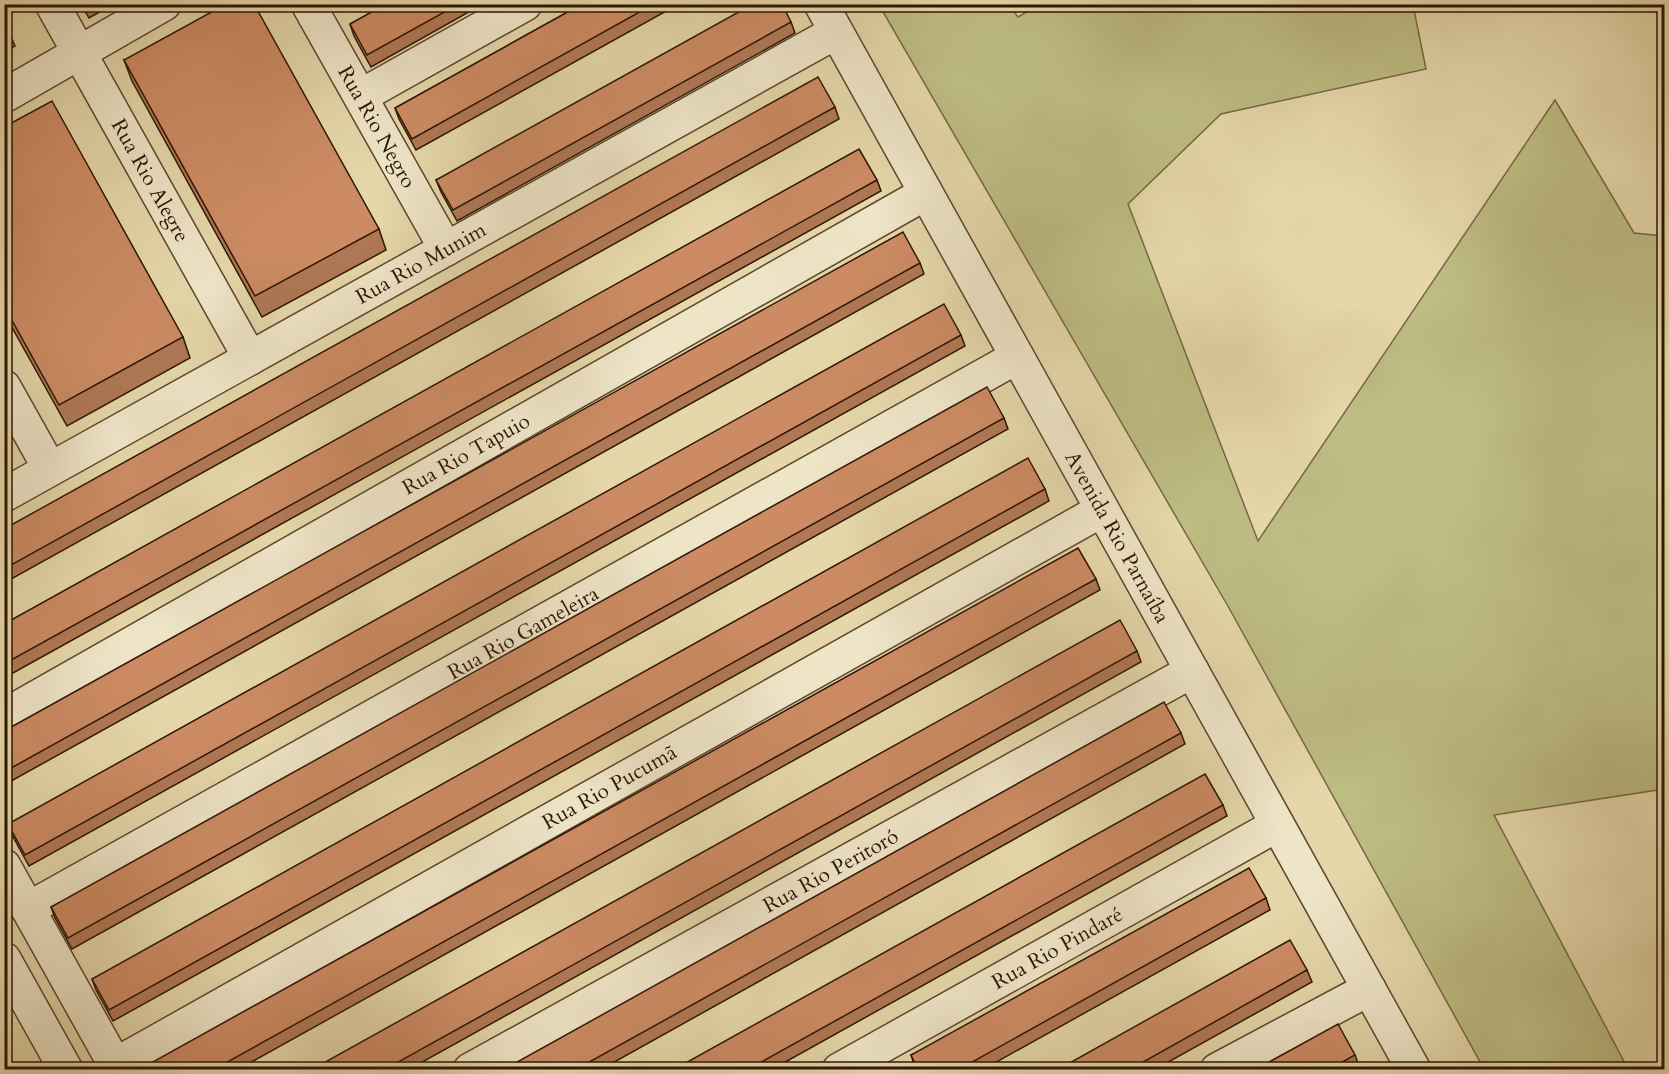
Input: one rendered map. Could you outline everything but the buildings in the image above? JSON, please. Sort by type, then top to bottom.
[{"type":"street","name":"Rua Rio Alegre","points":[[52,4],[250,358]]},
{"type":"street","points":[[4,96],[164,4]]},
{"type":"street","name":"Rua Rio Negro","points":[[308,4],[446,249]]},
{"type":"street","points":[[361,96],[525,4]]},
{"type":"street","name":"Avenida Rio Parnaíba","points":[[828,18],[1414,1070]]},
{"type":"street","name":"Rua Rio Munim","points":[[4,495],[446,249],[828,18]]},
{"type":"street","name":"Rua Rio Tapuio","points":[[4,716],[926,193]]},
{"type":"street","name":"Rua Rio Gameleira","points":[[28,909],[1017,357]]},
{"type":"street","points":[[4,387],[50,469]]},
{"type":"street","name":"Rua Rio Pucumã","points":[[117,1067],[1102,510]]},
{"type":"street","name":"Rua Rio Peritoró","points":[[470,1070],[1192,671]]},
{"type":"street","name":"Rua Rio Pindaré","points":[[839,1070],[883,1059],[1277,825]]},
{"type":"street","points":[[4,866],[117,1067]]},
{"type":"street","points":[[4,959],[66,1070]]},
{"type":"street","points":[[1217,1070],[1369,989]]},
{"type":"shaded area","points":[[1040,4],[1413,5],[1426,69],[1221,114],[1128,204],[1258,541],[1555,100],[1634,233],[1664,236],[1664,789],[1494,815],[1628,1069],[1484,1069],[1229,608],[879,5],[1009,5],[1018,17]]}]
